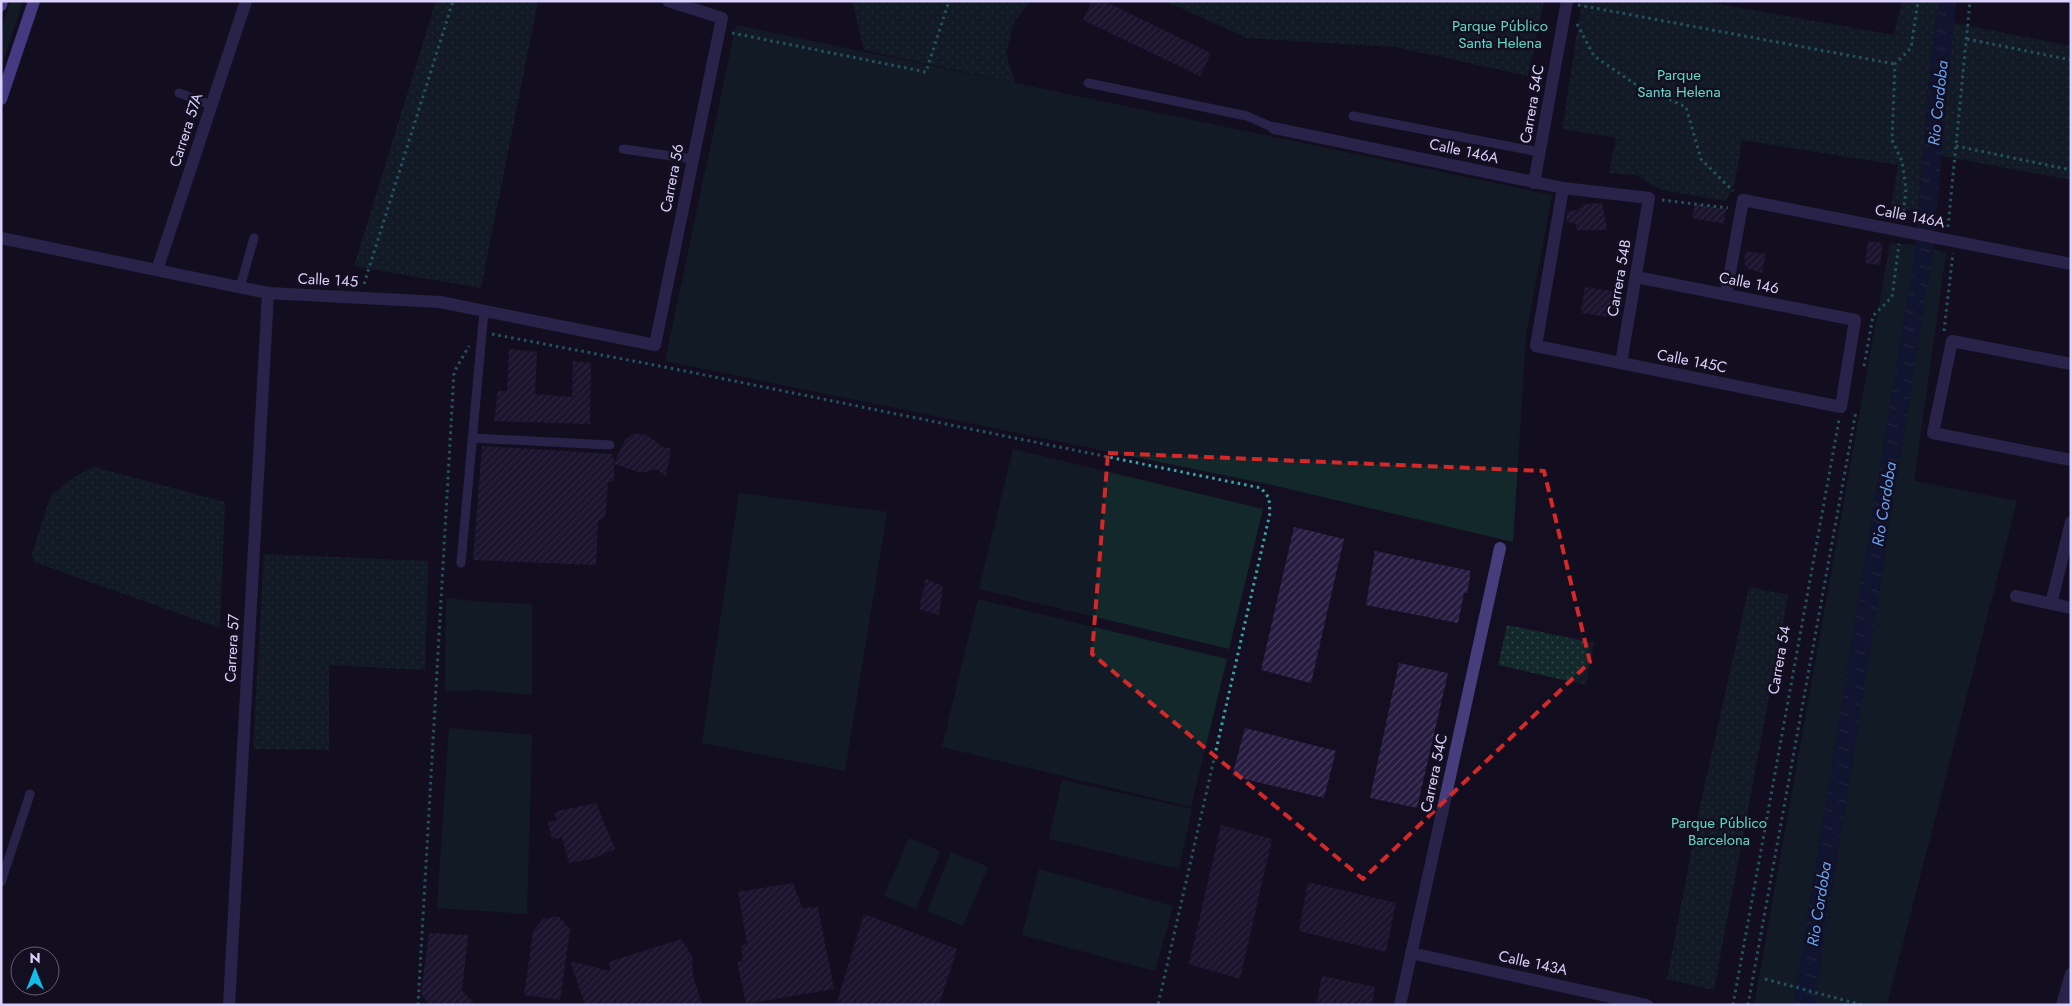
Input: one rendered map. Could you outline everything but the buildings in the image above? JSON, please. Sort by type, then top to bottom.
[{"type":"main road","points":[[1,5],[2,1]]},
{"type":"main road","points":[[1,99],[34,1]]},
{"type":"street","name":"Carrera 57A","points":[[157,270],[246,1]]},
{"type":"street","points":[[668,1],[693,5],[720,25]]},
{"type":"street","name":"Carrera 54C","points":[[1534,183],[1567,2]]},
{"type":"street","name":"Carrera 56","points":[[655,345],[720,25]]},
{"type":"street","name":"Calle 146A","points":[[1274,128],[1534,183],[1649,198]]},
{"type":"street","name":"Calle 145C","points":[[1563,188],[1536,346],[1841,407]]},
{"type":"street","name":"Carrera 54B","points":[[1622,363],[1649,198]]},
{"type":"street","points":[[1726,295],[1742,205]]},
{"type":"street","name":"Calle 146A","points":[[1742,205],[1907,232],[2071,264]]},
{"type":"street","name":"Calle 145","points":[[1,238],[268,293],[440,302],[655,345]]},
{"type":"street","name":"Calle 146","points":[[1636,276],[1855,320],[1841,407]]},
{"type":"street","name":"Carrera 57","points":[[229,1005],[268,293]]},
{"type":"street","points":[[2071,364],[1952,341],[1933,433],[2071,460]]},
{"type":"street","points":[[2051,604],[2071,522]]},
{"type":"street","name":"Carrera 54C","points":[[1400,1005],[1500,548]]},
{"type":"street","points":[[2016,596],[2071,608]]},
{"type":"street","name":"Calle 143A","points":[[1412,953],[1647,1005]]},
{"type":"street","points":[[2062,1005],[2071,974]]},
{"type":"lane","points":[[1088,83],[1247,116],[1274,128]]},
{"type":"lane","points":[[179,93],[212,105]]},
{"type":"lane","points":[[1353,116],[1539,152]]},
{"type":"lane","points":[[623,149],[693,159]]},
{"type":"lane","points":[[240,287],[254,238]]},
{"type":"lane","points":[[461,563],[484,311]]},
{"type":"lane","points":[[472,438],[610,445]]},
{"type":"lane","points":[[1,882],[30,794]]},
{"type":"path","points":[[360,298],[454,1]]},
{"type":"path","points":[[720,25],[926,72],[949,1]]},
{"type":"path","points":[[1862,374],[1873,316],[1892,297],[1907,232],[1906,189],[1902,161],[1892,140],[1895,64],[1911,48],[1918,1]]},
{"type":"path","points":[[1952,341],[1942,329],[1956,146],[1970,1]]},
{"type":"path","points":[[1567,2],[1895,64]]},
{"type":"path","points":[[1567,2],[1594,56],[1635,84],[1686,107],[1701,159],[1742,205]]},
{"type":"path","points":[[1966,39],[2071,60]]},
{"type":"path","points":[[1956,146],[2071,170]]},
{"type":"path","points":[[1649,198],[1742,205]]},
{"type":"path","points":[[418,1005],[454,372],[466,348],[482,336],[496,333],[1261,488],[1269,498],[1270,513],[1158,1005]]},
{"type":"path","points":[[1748,1005],[1857,403]]},
{"type":"path","name":"Carrera 54","points":[[1733,1005],[1841,407]]},
{"type":"path","points":[[1765,979],[1862,1005]]},
{"type":"highlighted area","points":[[1108,453],[1544,471],[1590,662],[1363,879],[1092,654]]},
{"type":"green space","points":[[11,1],[23,1],[1,68],[1,32]]},
{"type":"green space","points":[[436,1],[538,1],[481,288],[354,266]]},
{"type":"green space","points":[[852,1],[1031,1],[1014,22],[1006,53],[1015,83],[864,50]]},
{"type":"green space","name":"Parque Público Santa Helena","points":[[1165,1],[1544,1],[1528,76],[1396,47],[1247,38]]},
{"type":"green space","name":"Parque Santa Helena","points":[[1582,1],[1701,1],[1894,35],[1902,1],[1939,1],[1930,64],[1918,211],[1891,207],[1898,165],[1742,140],[1735,182],[1726,201],[1662,190],[1636,175],[1609,173],[1616,138],[1562,129]]},
{"type":"green space","points":[[1953,23],[2071,46],[2071,180],[1942,156]]},
{"type":"green space","points":[[736,25],[1552,195],[1526,335],[1513,542],[1272,485],[665,361]]},
{"type":"green space","points":[[1890,243],[1916,245],[1793,1005],[1754,1005]]},
{"type":"green space","points":[[1933,249],[1946,253],[1914,481],[2017,501],[1887,1005],[1814,1005]]},
{"type":"green space","points":[[1013,449],[1263,509],[1229,649],[979,589]]},
{"type":"green space","points":[[94,467],[225,502],[220,628],[34,562],[32,554],[51,495],[74,477]]},
{"type":"green space","points":[[739,493],[887,512],[845,771],[702,743]]},
{"type":"green space","points":[[264,554],[428,561],[425,670],[329,665],[329,750],[253,749]]},
{"type":"green space","name":"Parque Público Barcelona","points":[[1749,587],[1788,595],[1714,990],[1667,979],[1700,806]]},
{"type":"green space","points":[[446,598],[532,604],[532,695],[480,690],[445,691]]},
{"type":"green space","points":[[978,599],[1227,659],[1191,807],[942,747]]},
{"type":"green space","points":[[1507,625],[1594,643],[1586,685],[1498,665]]},
{"type":"green space","points":[[449,728],[532,735],[527,914],[437,908]]},
{"type":"green space","points":[[1062,780],[1192,809],[1179,869],[1049,839]]},
{"type":"green space","points":[[909,838],[940,851],[916,909],[884,896]]},
{"type":"green space","points":[[951,852],[988,867],[963,926],[927,911]]},
{"type":"green space","points":[[1039,869],[1173,906],[1155,971],[1022,935]]},
{"type":"water","name":"Rio Cordoba","points":[[1939,1],[1956,1],[1933,249],[1814,1005],[1793,1005],[1916,245],[1930,64]]}]
